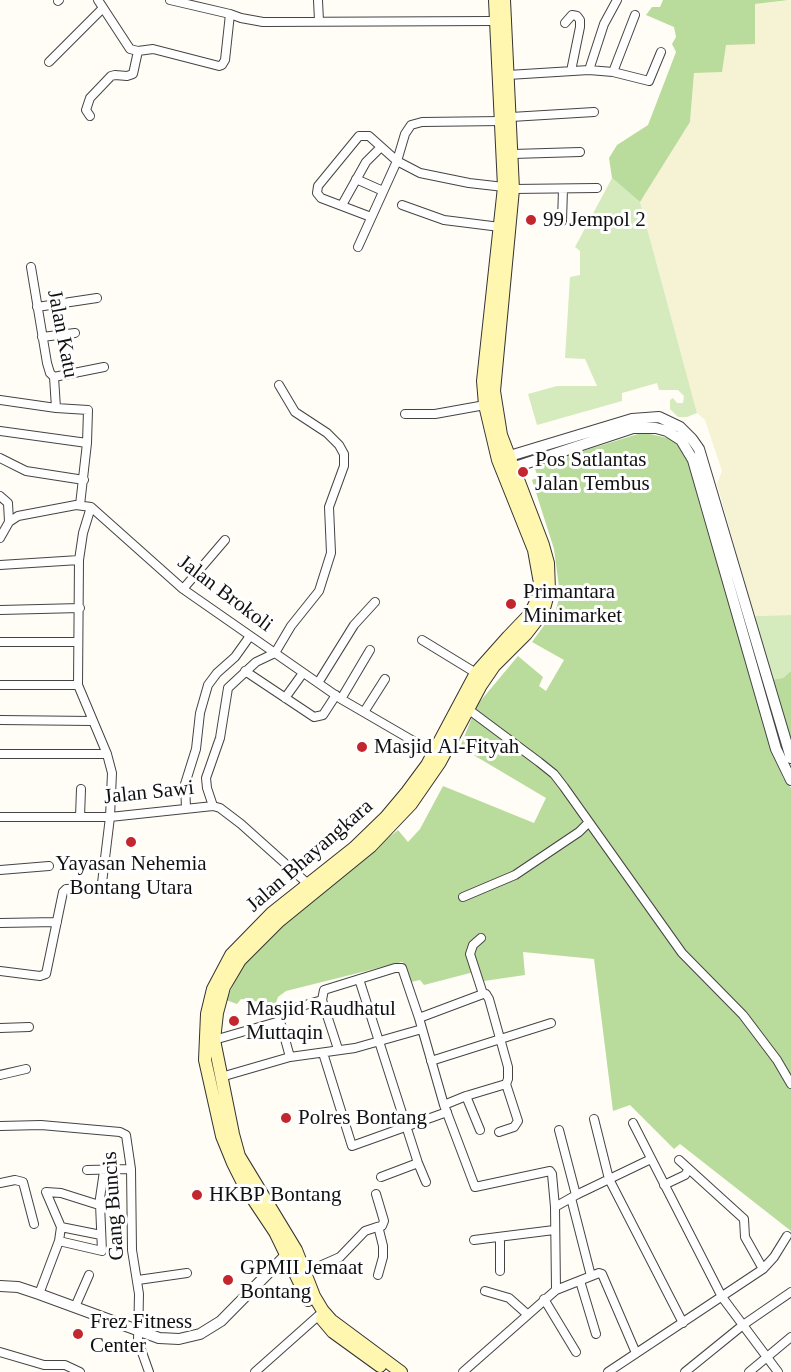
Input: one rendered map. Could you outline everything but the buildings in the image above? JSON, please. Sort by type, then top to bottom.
[{"type":"main road","points":[[495,0],[494,21],[506,119],[513,154],[502,259],[494,391],[506,464]]},
{"type":"main road","points":[[504,0],[508,75],[506,119],[509,188],[500,227],[502,259],[484,363],[485,405],[506,464]]},
{"type":"main road","name":"Jalan Bhayangkara","points":[[295,901],[308,884],[354,848],[386,817],[407,792],[434,753],[476,673],[507,637],[531,614],[539,596],[540,583],[534,550],[506,464]]},
{"type":"main road","name":"Jalan Bhayangkara","points":[[216,1079],[205,1060],[205,1035],[213,989],[231,956],[295,901],[371,846],[390,828],[428,781],[481,685],[494,666],[526,634],[540,616],[549,590],[550,576],[543,545],[506,464]]},
{"type":"main road","name":"Jalan Bhayangkara","points":[[276,917],[231,971],[221,996],[214,1040],[216,1079],[220,1101],[243,1163],[292,1252]]},
{"type":"main road","points":[[292,1252],[306,1272],[314,1296],[331,1320],[401,1372]]},
{"type":"main road","points":[[292,1252],[308,1299],[318,1316],[333,1332],[387,1372]]},
{"type":"street","points":[[170,0],[263,22],[494,21]]},
{"type":"street","points":[[318,0],[319,21]]},
{"type":"street","points":[[589,70],[604,24],[617,0]]},
{"type":"street","points":[[49,62],[100,4],[128,46],[138,51],[153,49],[222,65],[225,60],[230,14]]},
{"type":"street","points":[[565,23],[572,15],[577,16],[580,20],[571,71]]},
{"type":"street","points":[[613,72],[635,15]]},
{"type":"street","points":[[90,117],[86,110],[90,98],[111,76],[133,74],[138,51]]},
{"type":"street","points":[[508,75],[589,70],[613,72],[649,81],[661,52]]},
{"type":"street","points":[[358,247],[397,161],[405,134],[411,125],[594,112]]},
{"type":"street","points":[[371,217],[321,198],[317,193],[318,186],[359,136],[369,136],[397,161],[425,174],[509,188],[597,188]]},
{"type":"street","points":[[342,205],[369,158],[381,147]]},
{"type":"street","points":[[513,154],[580,152]]},
{"type":"street","points":[[356,179],[383,191]]},
{"type":"street","points":[[562,221],[563,189]]},
{"type":"street","points":[[402,205],[444,220],[500,227]]},
{"type":"street","name":"Jalan Katu","points":[[31,267],[49,371],[54,377],[56,408]]},
{"type":"street","points":[[38,307],[97,298]]},
{"type":"street","points":[[42,337],[75,333]]},
{"type":"street","points":[[54,377],[104,367]]},
{"type":"street","points":[[211,805],[206,778],[220,738],[226,691],[236,678],[256,662],[275,653],[291,626],[316,596],[323,582],[332,545],[329,507],[345,462],[344,454],[327,433],[298,415],[289,405],[279,385]]},
{"type":"street","points":[[0,400],[88,410],[84,480],[80,505]]},
{"type":"street","points":[[405,414],[435,414],[485,405]]},
{"type":"street","points":[[506,464],[632,419],[659,417],[680,427],[692,439],[699,449],[753,650],[776,749],[791,780]]},
{"type":"street","points":[[0,431],[87,443]]},
{"type":"street","points":[[0,459],[26,471],[84,480]]},
{"type":"street","points":[[0,496],[8,503],[9,522]]},
{"type":"street","points":[[0,538],[9,522],[18,516],[80,505],[91,507],[83,532],[79,560],[78,685],[107,754],[112,773],[110,817],[102,883],[97,888],[64,890],[46,974],[40,976],[0,971]]},
{"type":"street","name":"Jalan Brokoli","points":[[91,507],[183,588],[252,638],[339,697],[434,753]]},
{"type":"street","points":[[183,588],[225,540]]},
{"type":"street","points":[[0,566],[79,560]]},
{"type":"street","points":[[318,683],[354,625],[375,602]]},
{"type":"street","points":[[0,610],[80,608]]},
{"type":"street","points":[[190,807],[185,784],[196,749],[200,713],[208,685],[252,638]]},
{"type":"street","points":[[422,640],[476,673]]},
{"type":"street","points":[[0,642],[78,642]]},
{"type":"street","points":[[245,671],[318,718],[339,697],[370,650]]},
{"type":"street","points":[[753,650],[791,758]]},
{"type":"street","points":[[285,698],[303,673]]},
{"type":"street","points":[[364,712],[385,679]]},
{"type":"street","points":[[0,685],[78,685]]},
{"type":"street","points":[[468,709],[554,774],[573,797],[682,953],[743,1015],[777,1060],[791,1084]]},
{"type":"street","points":[[0,720],[92,721]]},
{"type":"street","points":[[0,754],[107,754]]},
{"type":"street","points":[[80,817],[81,789]]},
{"type":"street","name":"Jalan Sawi","points":[[0,817],[110,817],[211,805],[220,808],[241,824],[308,884]]},
{"type":"street","points":[[463,897],[514,875],[579,832],[589,822]]},
{"type":"street","points":[[0,870],[49,866]]},
{"type":"street","points":[[0,923],[57,922]]},
{"type":"street","points":[[481,938],[473,945],[470,954],[483,993],[489,999],[501,1040],[508,1067],[506,1084],[518,1122],[514,1127],[498,1132]]},
{"type":"street","points":[[338,1050],[322,1000],[324,990],[395,968],[402,968],[446,1108],[475,1186],[550,1171],[552,1174],[555,1207],[556,1290]]},
{"type":"street","points":[[359,979],[426,1182]]},
{"type":"street","points":[[419,1018],[483,993]]},
{"type":"street","points":[[290,1057],[279,1018],[285,1011],[322,1000]]},
{"type":"street","points":[[214,1040],[280,1021]]},
{"type":"street","points":[[431,1061],[551,1023]]},
{"type":"street","points":[[0,1028],[29,1027]]},
{"type":"street","points":[[216,1079],[290,1057],[355,1048],[422,1029]]},
{"type":"street","points":[[322,1053],[352,1146],[406,1126],[466,1096],[506,1084]]},
{"type":"street","points":[[0,1075],[26,1069]]},
{"type":"street","points":[[466,1096],[480,1130]]},
{"type":"street","points":[[594,1119],[609,1179],[683,1323]]},
{"type":"street","points":[[633,1123],[722,1297],[778,1372]]},
{"type":"street","name":"Gang Buncis","points":[[0,1125],[41,1125],[123,1133],[127,1138],[131,1169],[132,1250],[138,1280],[138,1329],[140,1350],[149,1372]]},
{"type":"street","points":[[559,1130],[591,1276]]},
{"type":"street","points":[[555,1207],[651,1159]]},
{"type":"street","points":[[679,1160],[685,1174],[744,1219],[745,1237],[763,1269]]},
{"type":"street","points":[[381,1177],[418,1163]]},
{"type":"street","points":[[87,1170],[131,1169]]},
{"type":"street","points":[[59,1241],[102,1250],[100,1204],[104,1171]]},
{"type":"street","points":[[664,1185],[685,1174]]},
{"type":"street","points":[[0,1183],[15,1180],[23,1182],[34,1224]]},
{"type":"street","points":[[39,1294],[59,1241],[61,1227],[46,1192],[61,1193],[100,1204]]},
{"type":"street","points":[[306,1272],[340,1257],[364,1231],[382,1226],[384,1221],[376,1194]]},
{"type":"street","points":[[61,1227],[101,1235]]},
{"type":"street","points":[[377,1227],[382,1236],[383,1246],[383,1257],[378,1275]]},
{"type":"street","points":[[474,1239],[554,1230]]},
{"type":"street","points":[[608,1372],[763,1269],[774,1257],[787,1236]]},
{"type":"street","points":[[500,1237],[500,1271]]},
{"type":"street","points":[[0,1286],[18,1287],[167,1339],[200,1334],[213,1327],[292,1252]]},
{"type":"street","points":[[138,1280],[187,1273]]},
{"type":"street","points":[[463,1372],[556,1290],[602,1274],[636,1353]]},
{"type":"street","points":[[75,1307],[89,1275]]},
{"type":"street","points":[[580,1281],[596,1334]]},
{"type":"street","points":[[485,1291],[509,1298],[527,1314]]},
{"type":"street","points":[[685,1372],[743,1325],[791,1292]]},
{"type":"street","points":[[544,1299],[576,1352]]},
{"type":"street","points":[[255,1372],[318,1316]]},
{"type":"street","points":[[749,1372],[791,1337]]},
{"type":"street","points":[[0,1352],[44,1365],[65,1365],[80,1372]]},
{"type":"shaded area","points":[[791,0],[791,615],[754,616],[717,484],[722,471],[705,420],[697,413],[640,202],[690,122],[694,73],[725,45],[755,4]]},
{"type":"green space","points":[[663,0],[789,0],[755,4],[755,44],[726,45],[722,72],[694,73],[690,122],[640,202],[612,178],[609,158],[617,145],[648,125],[676,52],[672,44],[676,37],[674,27],[646,15],[652,7],[660,7]]},
{"type":"green space","points":[[612,178],[640,202],[697,413],[687,417],[678,417],[670,409],[670,400],[673,398],[677,403],[683,403],[684,396],[678,390],[659,390],[657,383],[622,393],[622,401],[537,425],[528,394],[557,386],[597,386],[585,359],[565,358],[570,277],[580,275],[580,251],[575,247]]},
{"type":"green space","points":[[638,434],[672,439],[686,450],[698,499],[768,737],[783,778],[791,788],[791,1231],[680,1144],[674,1149],[630,1105],[613,1111],[594,959],[523,952],[525,975],[484,981],[481,974],[470,973],[424,985],[420,980],[411,982],[405,964],[402,962],[286,991],[278,997],[274,1008],[270,1009],[266,1003],[241,999],[237,1004],[226,1000],[246,959],[274,931],[398,830],[408,842],[420,829],[443,786],[534,823],[546,798],[460,747],[477,705],[518,656],[543,677],[539,686],[546,691],[564,660],[532,642],[556,609],[560,595],[554,549],[532,480],[538,477],[534,466]]},
{"type":"green space","points":[[791,615],[791,671],[783,678],[771,680],[754,616]]},
{"type":"green space","points":[[791,671],[791,750],[771,680],[783,678]]},
{"type":"place","name":"99 Jempol 2","points":[[531,220]]},
{"type":"place","name":"Pos Satlantas Jalan Tembus","points":[[523,472]]},
{"type":"place","name":"Primantara Minimarket","points":[[511,604]]},
{"type":"place","name":"Masjid Al-Fityah","points":[[362,747]]},
{"type":"place","name":"Yayasan Nehemia Bontang Utara","points":[[131,842]]},
{"type":"place","name":"Masjid Raudhatul Muttaqin","points":[[234,1021]]},
{"type":"place","name":"Polres Bontang","points":[[286,1118]]},
{"type":"place","name":"HKBP Bontang","points":[[197,1195]]},
{"type":"place","name":"GPMII Jemaat Bontang","points":[[228,1280]]},
{"type":"place","name":"Frez Fitness Center","points":[[78,1334]]}]
